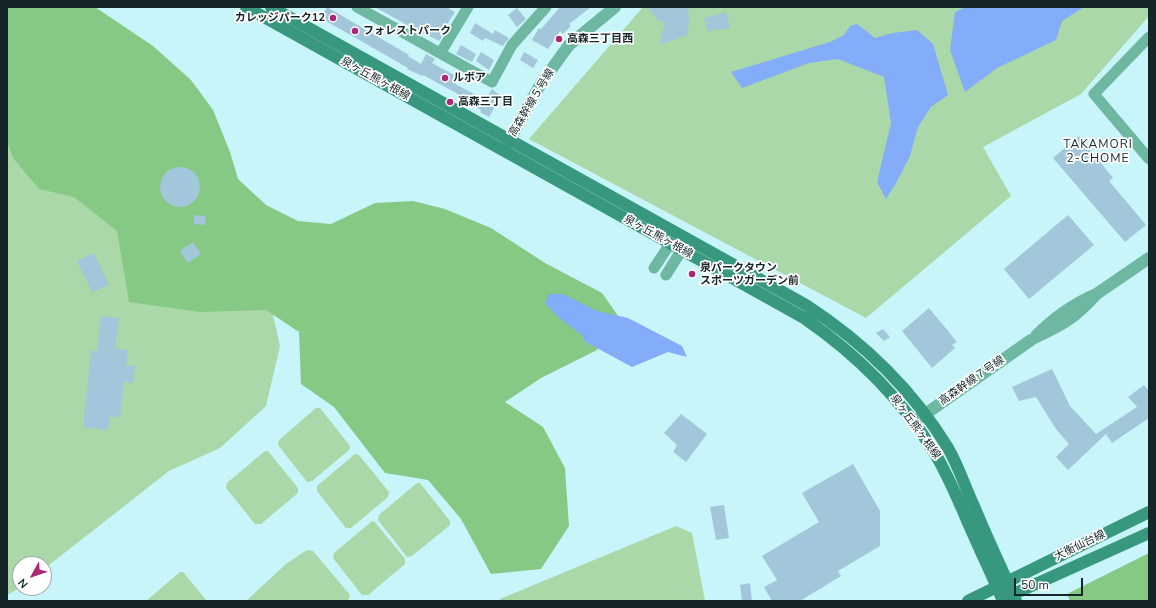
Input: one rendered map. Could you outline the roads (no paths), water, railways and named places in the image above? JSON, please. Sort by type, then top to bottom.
[{"type":"main road","name":"泉ヶ丘熊ヶ根線","points":[[246,7],[804,318],[829,336],[872,373],[914,422],[934,452],[1002,584]]},
{"type":"main road","name":"泉ヶ丘熊ヶ根線","points":[[271,7],[510,138],[806,305],[830,321],[870,353],[891,372],[948,448],[961,475],[1002,584],[1006,599]]},
{"type":"main road","name":"大衡仙台線","points":[[968,601],[1149,512]]},
{"type":"main road","name":"大衡仙台線","points":[[1006,599],[1149,534]]},
{"type":"street","points":[[357,7],[441,52],[492,82],[512,45],[546,7]]},
{"type":"street","points":[[441,52],[468,7]]},
{"type":"street","name":"高森幹線５号線","points":[[503,151],[540,85],[569,46],[615,7]]},
{"type":"street","points":[[1149,37],[1094,94],[1149,159]]},
{"type":"street","points":[[666,275],[688,239]]},
{"type":"street","points":[[654,268],[670,244]]},
{"type":"street","name":"高森幹線７号線","points":[[914,422],[1031,340],[1060,327],[1080,313],[1098,293],[1149,258]]},
{"type":"water","points":[[966,7],[1084,7],[1062,21],[1056,40],[997,68],[965,92],[950,50],[955,12]]},
{"type":"water","points":[[857,24],[875,38],[893,33],[917,30],[933,44],[948,95],[931,107],[918,127],[910,156],[886,199],[877,182],[891,123],[884,77],[838,59],[809,63],[742,88],[731,72],[830,42],[844,35],[850,26]]},
{"type":"water","points":[[549,294],[563,294],[597,311],[628,318],[682,346],[687,357],[668,352],[632,367],[584,341],[583,336],[558,317],[545,303]]},
{"type":"place","name":"カレッジパーク12","points":[[333,18]]},
{"type":"place","name":"フォレストパーク","points":[[355,31]]},
{"type":"place","name":"高森三丁目西","points":[[559,39]]},
{"type":"place","name":"ルボア","points":[[445,78]]},
{"type":"place","name":"高森三丁目","points":[[450,102]]},
{"type":"place","name":"泉パークタウン スポーツガーデン前","points":[[692,274]]},
{"type":"district","name":"TAKAMORI 2-CHOME","points":[[1098,152]]}]
